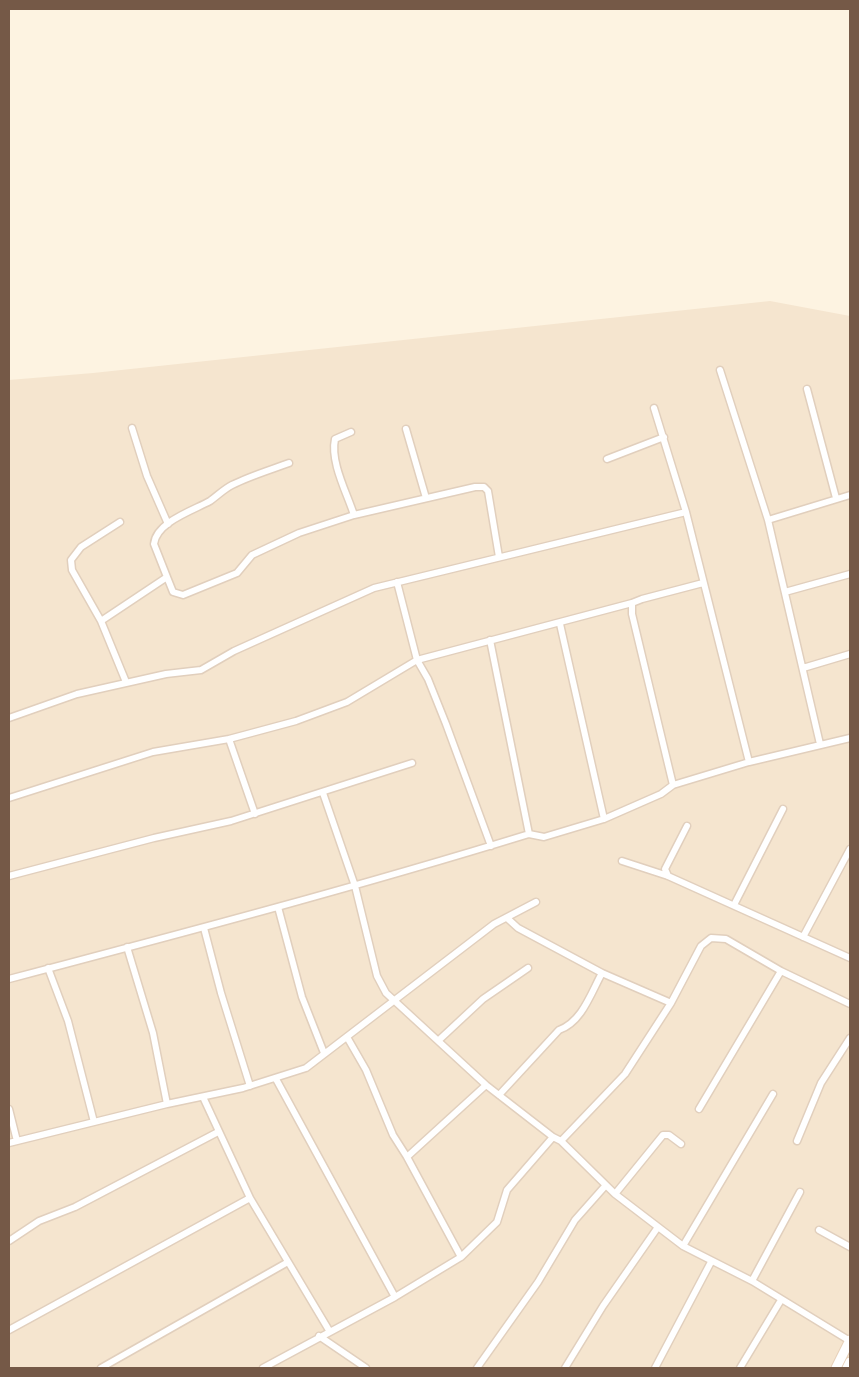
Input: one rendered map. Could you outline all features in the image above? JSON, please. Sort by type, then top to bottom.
[{"type":"street","points":[[720,370],[768,520],[820,744]]},
{"type":"street","points":[[807,389],[836,498]]},
{"type":"street","points":[[654,408],[686,512],[702,584],[749,762]]},
{"type":"street","points":[[132,428],[147,476],[168,524]]},
{"type":"street","points":[[406,429],[426,498]]},
{"type":"street","points":[[351,432],[335,439],[333,446],[354,515]]},
{"type":"street","points":[[607,459],[664,437]]},
{"type":"street","points":[[289,463],[230,485],[211,500],[176,517],[158,534],[154,544],[173,592],[183,595],[237,573],[252,554],[299,534],[354,515],[484,486],[488,491],[498,556]]},
{"type":"street","points":[[768,520],[850,495]]},
{"type":"street","points":[[9,718],[78,694],[126,682],[201,670],[258,640],[374,588],[498,556],[686,512]]},
{"type":"street","points":[[120,522],[81,547],[71,560],[72,570],[101,621],[126,682]]},
{"type":"street","points":[[785,592],[850,574]]},
{"type":"street","points":[[101,621],[167,578]]},
{"type":"street","points":[[397,582],[417,660],[428,679],[446,724],[491,846]]},
{"type":"street","points":[[9,798],[153,752],[229,740],[296,720],[347,702],[417,660],[490,640],[560,624],[702,584]]},
{"type":"street","points":[[632,604],[632,614],[673,785]]},
{"type":"street","points":[[560,624],[604,819]]},
{"type":"street","points":[[490,640],[529,834]]},
{"type":"street","points":[[803,668],[850,654]]},
{"type":"street","points":[[9,979],[355,886],[529,834],[544,837],[604,819],[661,794],[673,785],[749,762],[850,738]]},
{"type":"street","points":[[229,740],[255,814]]},
{"type":"street","points":[[9,876],[255,814],[412,763]]},
{"type":"street","points":[[323,793],[355,886],[377,976],[383,989],[486,1085],[553,1138],[561,1141],[615,1194],[683,1246],[711,1262],[752,1281],[850,1341],[836,1368]]},
{"type":"street","points":[[734,905],[783,809]]},
{"type":"street","points":[[668,876],[665,869],[687,826]]},
{"type":"street","points":[[803,937],[850,849]]},
{"type":"street","points":[[622,861],[668,876],[850,958]]},
{"type":"street","points":[[9,1144],[167,1104],[250,1086],[306,1068],[494,924],[536,902]]},
{"type":"street","points":[[278,907],[302,997],[324,1053]]},
{"type":"street","points":[[507,918],[518,928],[602,973],[671,1003]]},
{"type":"street","points":[[204,928],[221,994],[250,1086]]},
{"type":"street","points":[[561,1141],[625,1074],[671,1003],[700,946],[711,938],[726,939],[781,971],[850,1004]]},
{"type":"street","points":[[127,946],[153,1033],[167,1104]]},
{"type":"street","points":[[48,968],[68,1021],[94,1122]]},
{"type":"street","points":[[439,1040],[483,999],[528,968]]},
{"type":"street","points":[[699,1109],[781,971]]},
{"type":"street","points":[[499,1095],[560,1030],[570,1026],[578,1016],[602,973]]},
{"type":"street","points":[[347,1037],[366,1070],[393,1134],[461,1256]]},
{"type":"street","points":[[797,1141],[821,1083],[850,1038]]},
{"type":"street","points":[[276,1079],[394,1297]]},
{"type":"street","points":[[407,1157],[486,1085]]},
{"type":"street","points":[[683,1246],[773,1094]]},
{"type":"street","points":[[203,1097],[250,1198],[330,1332]]},
{"type":"street","points":[[9,1109],[17,1141]]},
{"type":"street","points":[[9,1241],[39,1221],[75,1207],[218,1132]]},
{"type":"street","points":[[615,1194],[663,1136],[669,1135],[681,1144]]},
{"type":"street","points":[[263,1368],[394,1297],[461,1256],[497,1222],[507,1190],[553,1138]]},
{"type":"street","points":[[477,1368],[538,1282],[575,1220],[606,1185]]},
{"type":"street","points":[[752,1281],[800,1192]]},
{"type":"street","points":[[9,1330],[250,1198]]},
{"type":"street","points":[[565,1368],[603,1306],[658,1227]]},
{"type":"street","points":[[819,1230],[850,1247]]},
{"type":"street","points":[[101,1368],[288,1262]]},
{"type":"street","points":[[655,1368],[711,1262]]},
{"type":"street","points":[[740,1368],[781,1300]]},
{"type":"street","points":[[320,1336],[366,1368]]},
{"type":"street","points":[[847,1368],[850,1362]]},
{"type":"shaded area","points":[[770,301],[850,316],[850,1368],[9,1368],[9,380],[93,373]]}]
